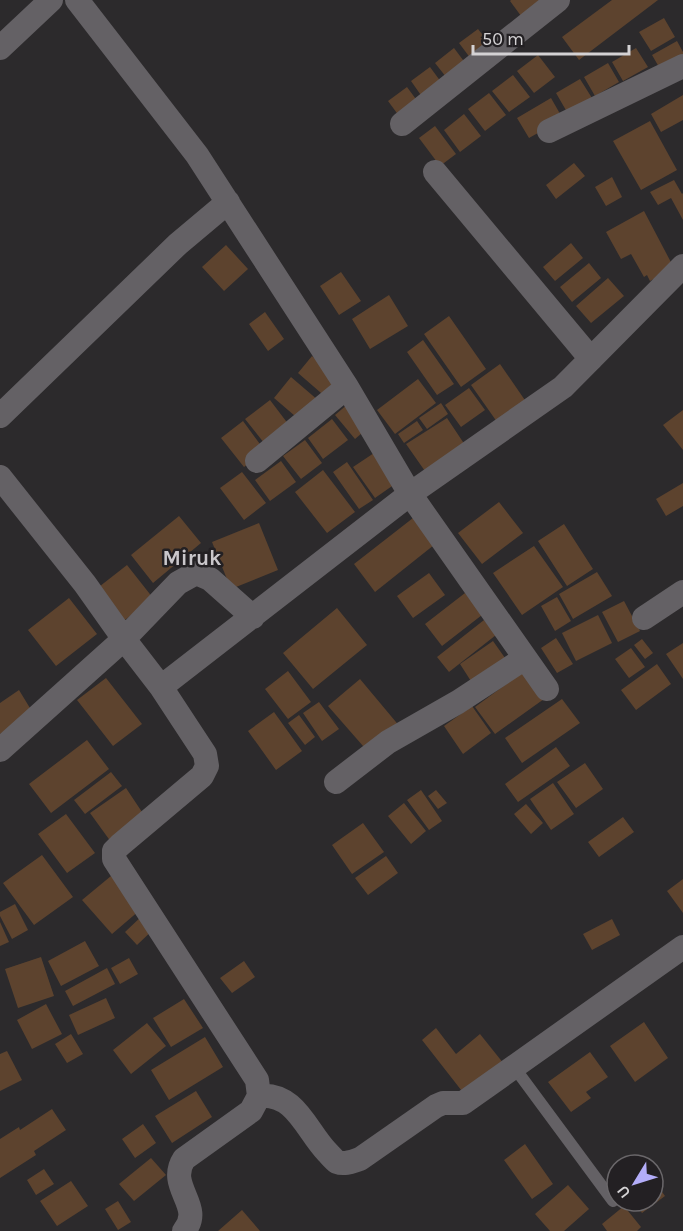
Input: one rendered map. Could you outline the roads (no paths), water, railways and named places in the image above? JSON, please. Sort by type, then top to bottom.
[{"type":"street","points":[[0,48],[51,0]]},
{"type":"street","points":[[77,0],[197,155],[347,387],[410,494],[547,689]]},
{"type":"street","points":[[402,124],[558,0]]},
{"type":"street","points":[[549,131],[683,66]]},
{"type":"street","points":[[435,172],[591,358]]},
{"type":"street","points":[[0,416],[178,244],[228,202]]},
{"type":"street","points":[[161,687],[410,494],[563,387],[683,266]]},
{"type":"street","points":[[257,461],[347,387]]},
{"type":"street","points":[[0,477],[85,584],[161,687],[206,753],[207,766],[202,776],[114,851],[114,859],[257,1080],[259,1096],[251,1110],[184,1159],[178,1169],[178,1179],[191,1211],[190,1225],[184,1231]]},
{"type":"street","points":[[0,750],[124,639],[178,583],[196,573],[210,579],[253,617]]},
{"type":"street","points":[[644,618],[683,592]]},
{"type":"street","points":[[336,782],[388,742],[458,702],[525,658]]},
{"type":"street","points":[[259,1096],[271,1095],[285,1100],[337,1162],[348,1163],[360,1159],[435,1106],[463,1103],[683,947]]},
{"type":"lane","points":[[514,1067],[605,1190]]},
{"type":"district","name":"Miruk","points":[[192,558]]}]
